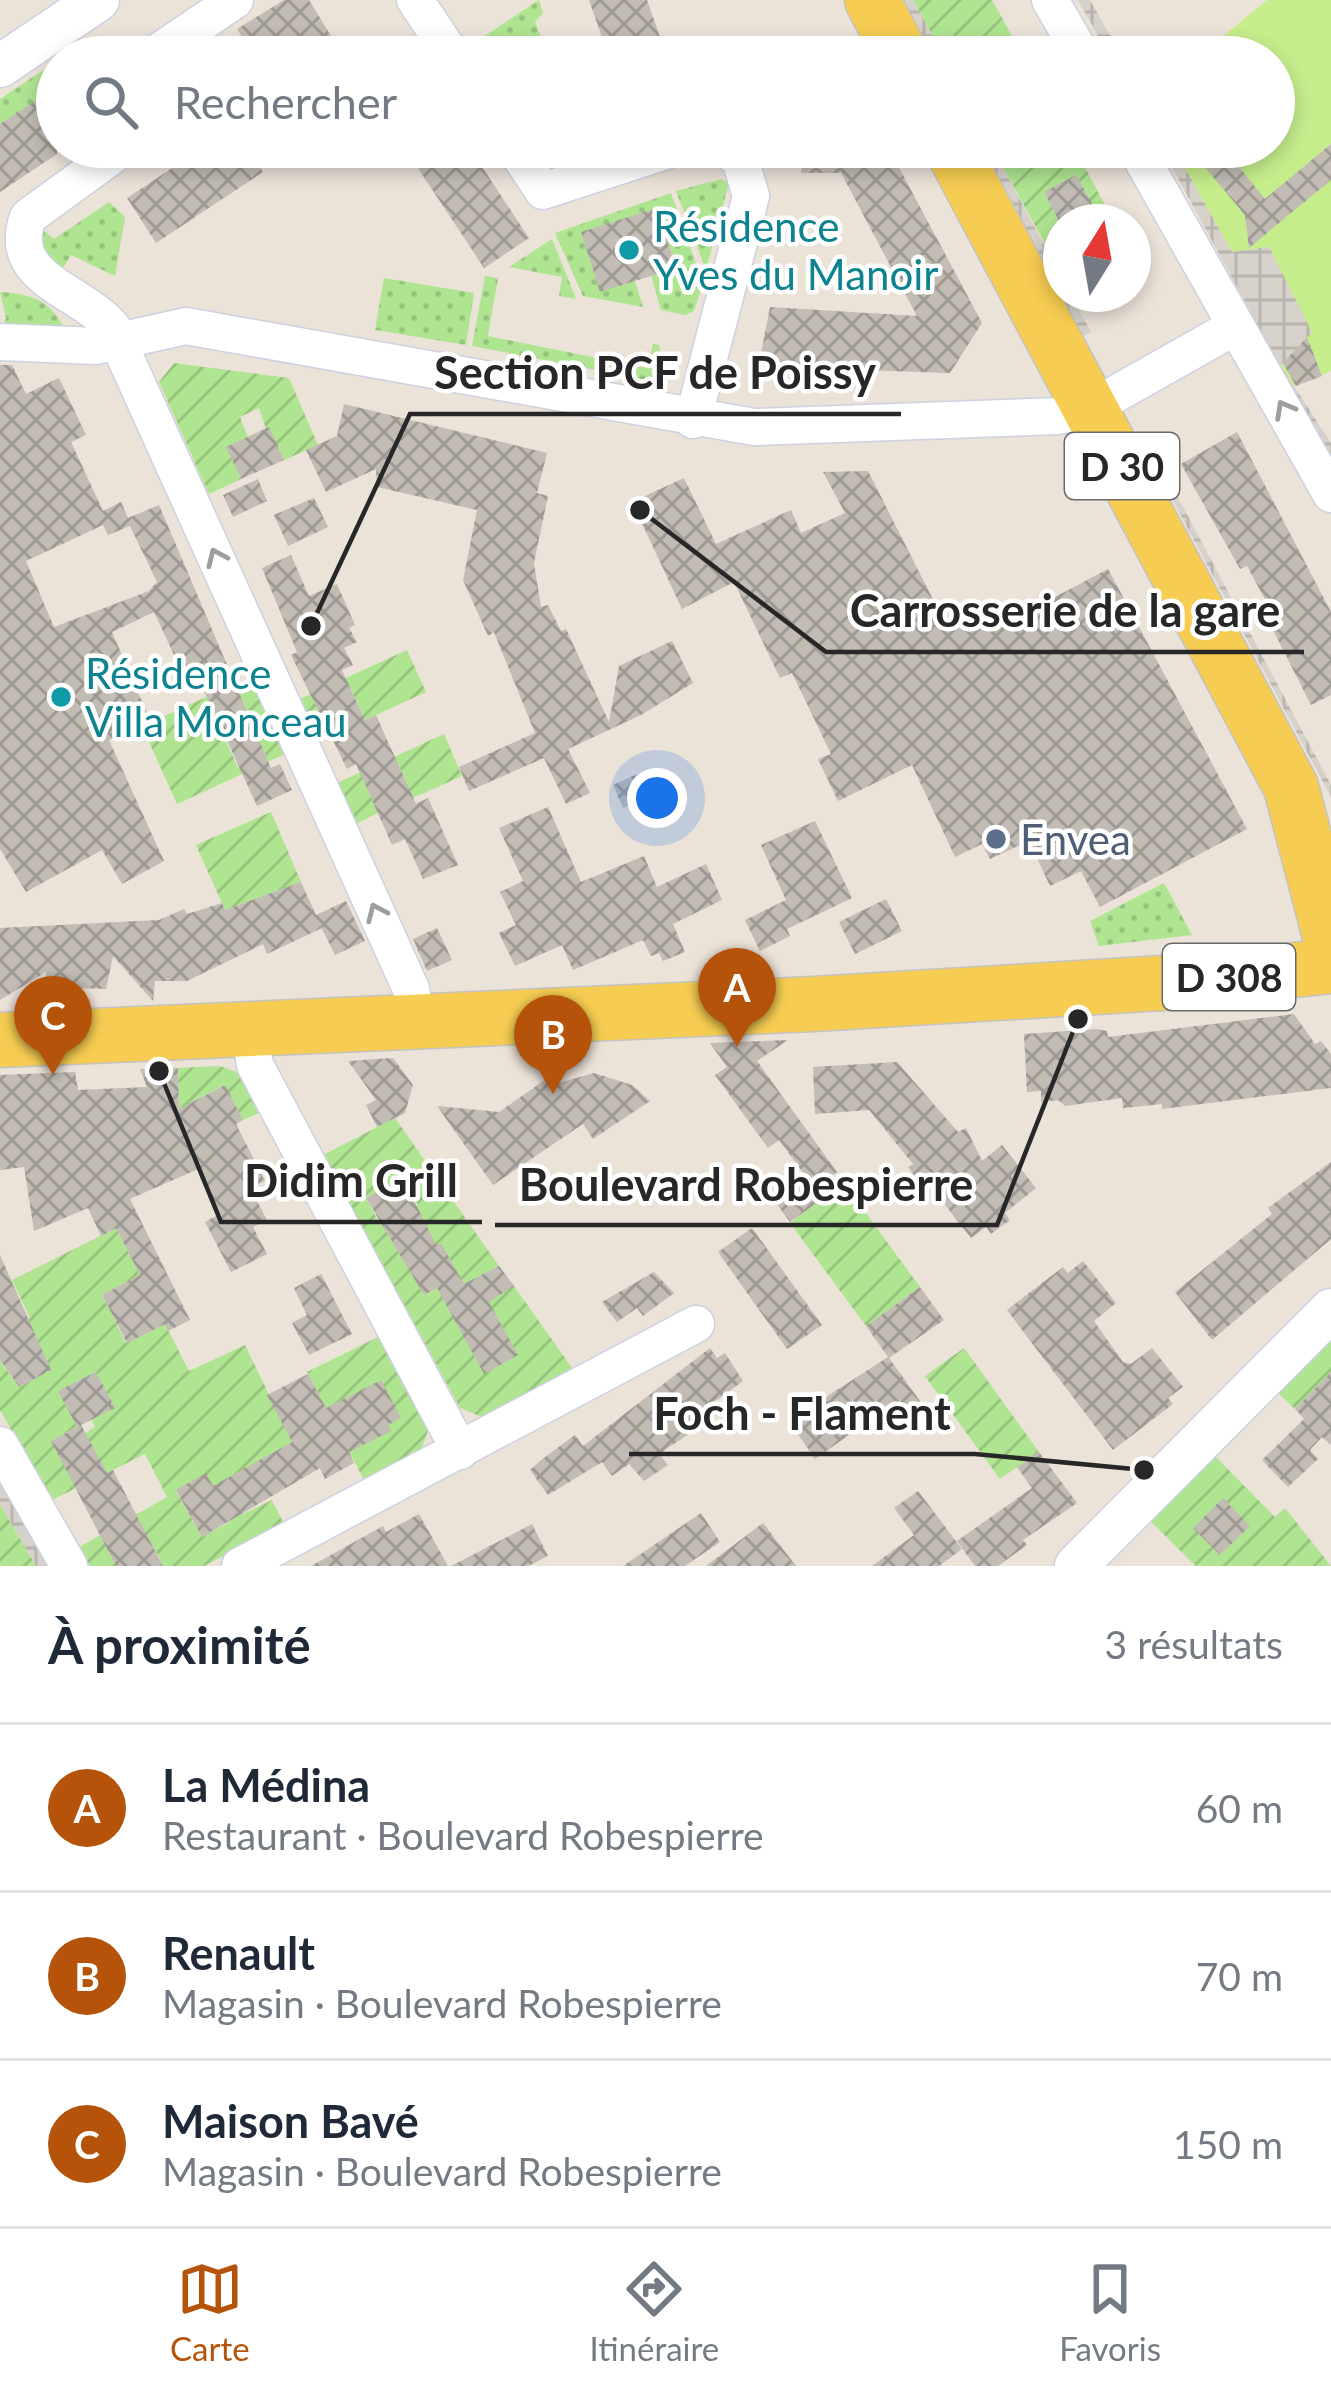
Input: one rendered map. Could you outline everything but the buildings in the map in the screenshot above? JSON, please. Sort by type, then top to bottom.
[{"type":"main road","points":[[872,0],[891,36]]},
{"type":"main road","name":"D 30","points":[[962,168],[1291,787],[1331,939],[1202,955],[1127,982]]},
{"type":"main road","points":[[1291,787],[1331,838]]},
{"type":"main road","name":"D 308","points":[[0,1040],[857,1002],[1180,982],[1331,966]]},
{"type":"street","points":[[45,36],[98,0]]},
{"type":"street","points":[[190,36],[235,0]]},
{"type":"street","points":[[415,0],[439,36]]},
{"type":"street","points":[[1050,0],[1071,36]]},
{"type":"street","points":[[0,66],[36,42]]},
{"type":"street","points":[[95,168],[28,217],[20,236],[28,266],[112,322],[124,343],[125,357],[411,989],[417,1021]]},
{"type":"street","points":[[528,168],[543,191],[613,168]]},
{"type":"street","points":[[693,420],[751,196],[743,168]]},
{"type":"street","points":[[1147,168],[1331,494]]},
{"type":"street","points":[[0,342],[124,343],[185,326],[693,420],[754,427],[1013,419],[1091,408],[1236,326]]},
{"type":"street","points":[[249,1028],[255,1065],[460,1450]]},
{"type":"street","points":[[1076,1566],[1331,1310]]},
{"type":"street","points":[[240,1566],[696,1324]]},
{"type":"street","points":[[0,1445],[69,1566]]},
{"type":"green space","points":[[539,0],[543,13],[535,22],[541,36],[485,36]]},
{"type":"green space","points":[[913,0],[992,0],[1012,36],[933,36]]},
{"type":"green space","points":[[1267,0],[1331,0],[1331,371],[1294,386],[1281,366],[1311,331],[1269,248],[1232,252],[1185,168],[1295,168],[1295,36],[1223,36]]},
{"type":"green space","points":[[36,75],[36,102],[0,124],[0,99]]},
{"type":"green space","points":[[1004,168],[1085,168],[1104,204],[1076,204],[1044,192],[1050,204],[1043,204],[1043,240]]},
{"type":"green space","points":[[721,179],[729,183],[706,270],[676,191]]},
{"type":"green space","points":[[671,193],[703,283],[694,311],[685,315],[661,310],[651,275],[676,267],[657,208],[635,281],[643,307],[583,296],[555,233]]},
{"type":"green space","points":[[109,202],[125,217],[115,276],[71,255],[59,274],[45,262],[40,227],[54,239]]},
{"type":"green space","points":[[552,239],[576,299],[559,296],[562,277],[509,267]]},
{"type":"green space","points":[[485,276],[498,278],[488,336],[647,368],[653,344],[659,345],[661,357],[654,357],[651,373],[657,375],[655,387],[630,391],[632,377],[472,346]]},
{"type":"green space","points":[[384,278],[474,293],[466,345],[375,330]]},
{"type":"green space","points":[[0,292],[40,301],[66,331],[0,332],[6,318]]},
{"type":"green space","points":[[174,363],[289,378],[318,445],[284,460],[278,446],[272,447],[259,408],[240,417],[248,437],[227,447],[241,479],[209,494],[159,382]]},
{"type":"green space","points":[[407,650],[426,692],[365,720],[349,685],[331,736],[319,742],[300,699]]},
{"type":"green space","points":[[251,677],[285,754],[177,804],[142,726]],"holes":[[[244,707],[266,756],[238,768],[216,719]]]},
{"type":"green space","points":[[444,734],[462,776],[413,798],[399,766],[378,813],[356,824],[337,783]]},
{"type":"green space","points":[[271,812],[301,882],[225,910],[196,845]]},
{"type":"green space","points":[[1164,883],[1192,935],[1099,946],[1090,921]]},
{"type":"green space","points":[[220,1066],[239,1073],[261,1112],[243,1120],[224,1085],[179,1109],[178,1068]]},
{"type":"green space","points":[[395,1118],[499,1266],[486,1273],[500,1295],[514,1286],[572,1368],[482,1417],[460,1408],[323,1155]],"holes":[[[403,1178],[418,1205],[380,1225],[366,1198]],[[440,1243],[459,1276],[406,1261]]]},
{"type":"green space","points":[[844,1183],[920,1287],[866,1326],[790,1223]]},
{"type":"green space","points":[[116,1228],[140,1275],[102,1295],[126,1343],[165,1324],[189,1371],[245,1345],[292,1442],[223,1481],[241,1515],[272,1500],[284,1524],[204,1566],[149,1566],[160,1559],[142,1527],[106,1547],[116,1566],[90,1566],[79,1547],[167,1497],[145,1454],[52,1500],[0,1410],[0,1333],[30,1318],[12,1280]],"holes":[[[35,1340],[51,1370],[19,1387],[2,1364]],[[96,1372],[114,1408],[92,1420],[95,1427],[85,1433],[71,1478],[51,1441],[77,1427],[59,1392]],[[206,1474],[231,1521],[202,1537],[176,1491]]]},
{"type":"green space","points":[[380,1336],[429,1428],[421,1450],[364,1480],[307,1372]]},
{"type":"green space","points":[[1331,1340],[1331,1372],[1295,1409],[1278,1393]]},
{"type":"green space","points":[[964,1348],[1039,1452],[1000,1479],[925,1376]]},
{"type":"green space","points":[[1215,1456],[1275,1517],[1285,1508],[1331,1566],[1196,1566],[1150,1521]],"holes":[[[1223,1499],[1249,1526],[1220,1555],[1194,1528]]]},
{"type":"green space","points":[[0,1504],[36,1566],[0,1566]]},
{"type":"shaded area","points":[[897,0],[913,0],[933,36],[912,36]]},
{"type":"shaded area","points":[[1078,0],[1090,0],[1110,36],[1098,36]]},
{"type":"shaded area","points":[[989,168],[1003,168],[1043,243],[1043,266]]},
{"type":"shaded area","points":[[1172,168],[1185,168],[1232,252],[1269,247],[1312,332],[1281,366],[1331,443],[1331,460]]},
{"type":"shaded area","points":[[1068,312],[1080,312],[1091,332],[1082,337]]},
{"type":"shaded area","points":[[1149,443],[1331,785],[1331,797],[1154,465]]},
{"type":"shaded area","points":[[0,1483],[48,1566],[36,1566],[0,1504]]},
{"type":"place","name":"Résidence Yves du Manoir","points":[[629,250]]},
{"type":"place","name":"Carrosserie de la gare","points":[[640,510]]},
{"type":"place","name":"Section PCF de Poissy","points":[[311,626]]},
{"type":"place","name":"Résidence Villa Monceau","points":[[61,697]]},
{"type":"place","name":"Envea","points":[[996,839]]},
{"type":"place","name":"Boulevard Robespierre","points":[[1078,1019]]},
{"type":"place","name":"La Médina","points":[[737,1047]]},
{"type":"place","name":"Didim Grill","points":[[159,1071]]},
{"type":"place","name":"Maison Bavé","points":[[53,1075]]},
{"type":"place","name":"Renault","points":[[553,1094]]},
{"type":"place","name":"Foch - Flament","points":[[1144,1470]]}]
